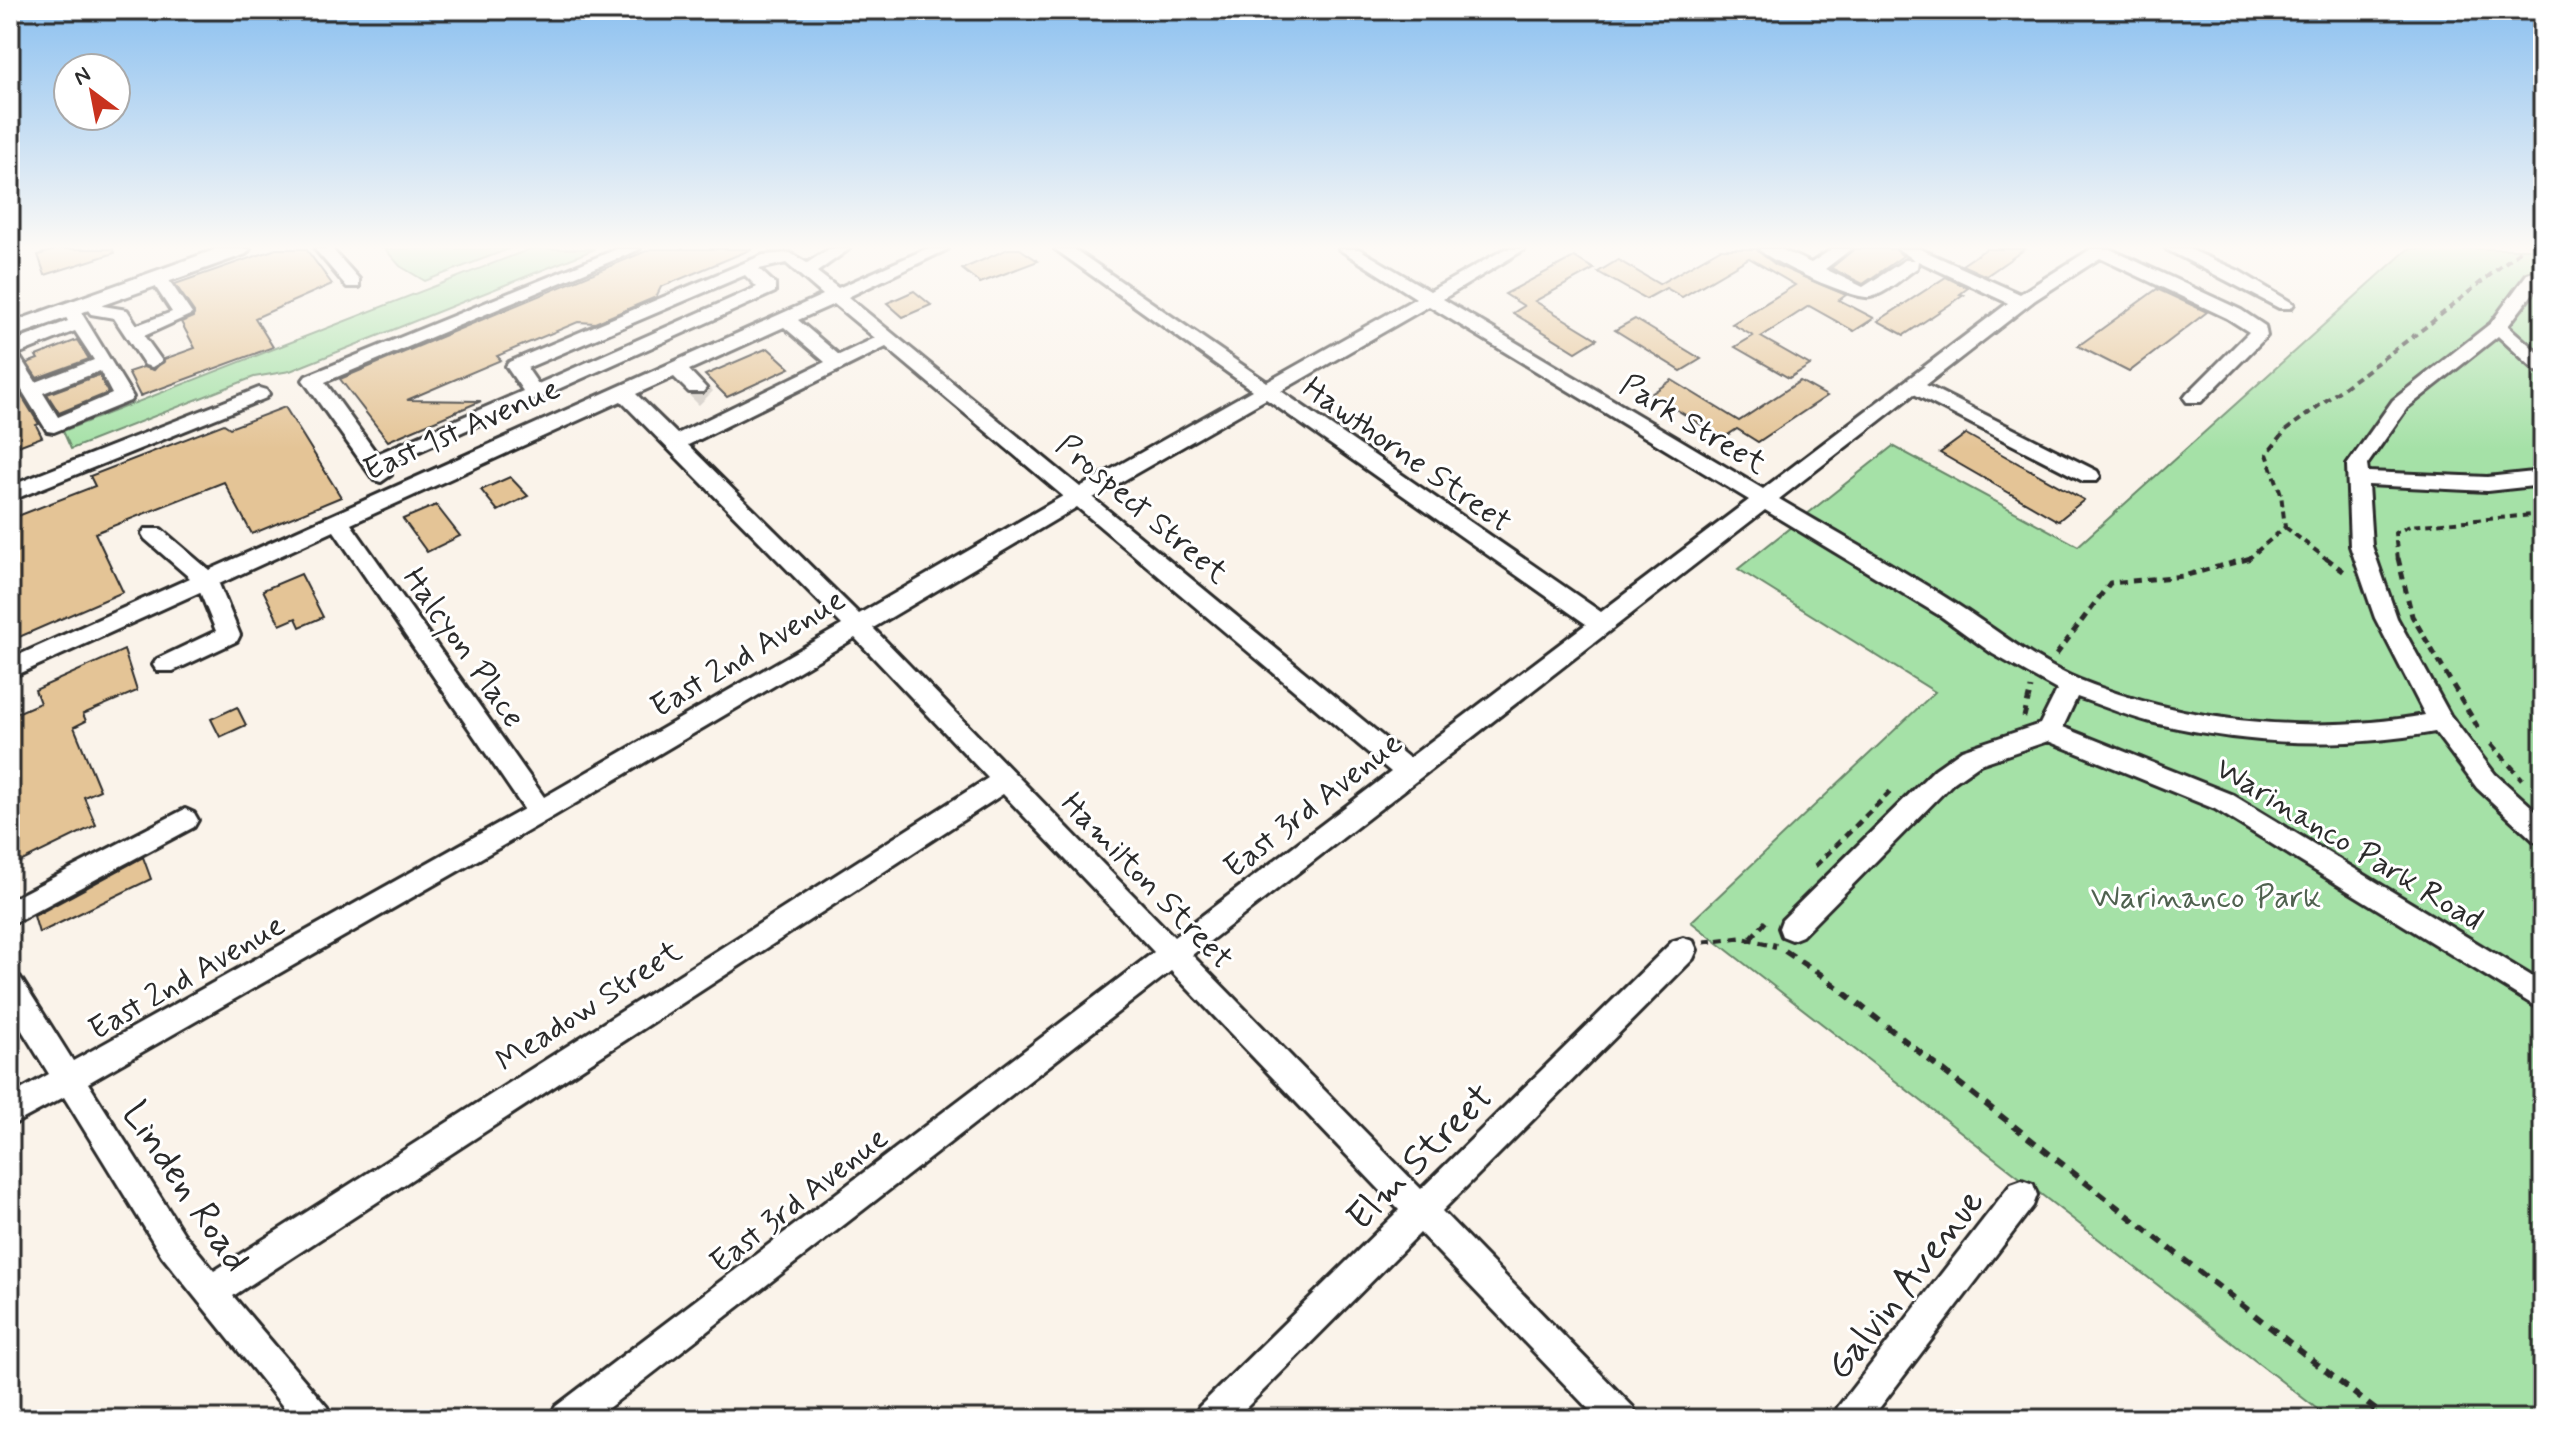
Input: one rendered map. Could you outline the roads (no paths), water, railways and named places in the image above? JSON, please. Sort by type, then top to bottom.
[{"type":"main road","points":[[10,331],[66,316]]},
{"type":"street","points":[[10,350],[73,316]]},
{"type":"street","points":[[10,356],[50,424],[60,425],[123,397],[82,316]]},
{"type":"street","points":[[121,316],[152,361]]},
{"type":"street","points":[[134,333],[179,316]]},
{"type":"street","points":[[393,493],[313,380],[469,316]]},
{"type":"street","points":[[534,393],[516,366],[635,316]]},
{"type":"street","points":[[373,464],[707,316]]},
{"type":"street","name":"East 1st Avenue","points":[[10,669],[790,316]]},
{"type":"street","name":"Prospect Street","points":[[860,316],[1409,772]]},
{"type":"street","name":"Hawthorne Street","points":[[1158,316],[1602,624]]},
{"type":"street","name":"East 2nd Avenue","points":[[10,1112],[540,812],[856,625],[1401,316]]},
{"type":"street","name":"Park Street","points":[[1458,316],[1764,500]]},
{"type":"street","name":"East 3rd Avenue","points":[[567,1419],[2003,316]]},
{"type":"street","points":[[2194,398],[2258,336],[2258,330],[2237,316]]},
{"type":"street","points":[[2506,316],[2498,327],[2400,404],[2357,465],[2361,546],[2386,618],[2441,722],[2486,781],[2543,833]]},
{"type":"street","points":[[785,318],[838,364]]},
{"type":"street","points":[[2498,327],[2543,367]]},
{"type":"street","points":[[673,444],[888,339]]},
{"type":"street","points":[[30,391],[105,362]]},
{"type":"street","points":[[676,367],[725,418]]},
{"type":"street","points":[[1913,386],[2090,476]]},
{"type":"street","name":"Hamilton Street","points":[[623,392],[856,625],[1621,1419]]},
{"type":"street","points":[[10,494],[259,394]]},
{"type":"street","points":[[2357,478],[2487,484],[2543,478]]},
{"type":"street","points":[[1764,500],[2070,686],[2158,715],[2291,735],[2389,731],[2441,722]]},
{"type":"street","name":"Halcyon Place","points":[[337,519],[540,812]]},
{"type":"street","points":[[153,534],[206,580],[229,635],[165,665]]},
{"type":"street","points":[[1782,922],[1944,776],[1971,757],[2049,731],[2070,686]]},
{"type":"street","name":"Warinanco Park Road","points":[[2049,731],[2224,802],[2543,998]]},
{"type":"street","name":"Meadow Street","points":[[210,1292],[1005,780]]},
{"type":"street","points":[[10,913],[185,820]]},
{"type":"street","name":"Elm Street","points":[[1211,1419],[1683,950]]},
{"type":"street","name":"Linden Road","points":[[10,986],[173,1245],[315,1419]]},
{"type":"street","name":"Galvin Avenue","points":[[1850,1419],[2022,1195]]},
{"type":"tunnel","points":[[696,388],[706,398]]},
{"type":"park label","name":"Warinanco Park","points":[[2206,896]]}]
